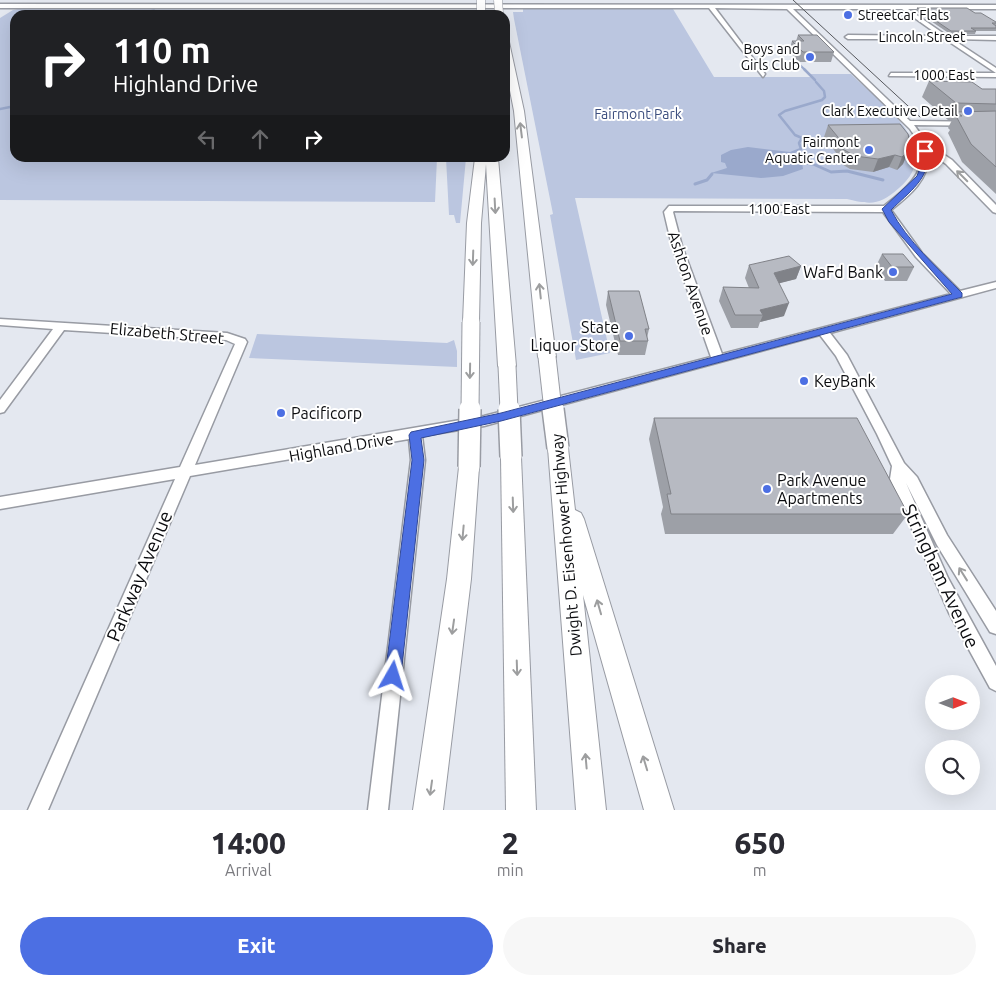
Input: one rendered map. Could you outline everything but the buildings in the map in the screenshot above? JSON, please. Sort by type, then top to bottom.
[{"type":"highway","name":"Dwight D. Eisenhower Highway","points":[[510,68],[520,120],[558,448],[591,810]]},
{"type":"highway","points":[[428,810],[459,579],[469,467],[474,223],[481,162]]},
{"type":"highway","points":[[492,162],[507,366],[521,810]]},
{"type":"highway","points":[[560,477],[659,810]]},
{"type":"street","points":[[86,6],[95,0]]},
{"type":"street","points":[[159,6],[166,0]]},
{"type":"street","points":[[290,6],[294,0]]},
{"type":"street","points":[[397,6],[399,0]]},
{"type":"street","points":[[533,0],[534,6]]},
{"type":"street","points":[[740,0],[746,7]]},
{"type":"street","points":[[840,0],[849,7]]},
{"type":"street","points":[[953,0],[965,7]]},
{"type":"street","points":[[0,6],[996,7]]},
{"type":"street","points":[[711,7],[763,75]]},
{"type":"street","points":[[788,7],[909,123],[920,136],[925,146],[926,162],[920,177],[886,209],[892,220],[958,295]]},
{"type":"street","points":[[904,7],[903,9],[996,71]]},
{"type":"street","name":"Lincoln Street","points":[[848,37],[996,38]]},
{"type":"street","name":"1000 East","points":[[891,75],[996,75]]},
{"type":"street","points":[[909,123],[996,124]]},
{"type":"street","points":[[925,146],[949,162],[996,210]]},
{"type":"street","name":"1100 East","points":[[672,208],[886,209]]},
{"type":"street","name":"Ashton Avenue","points":[[672,208],[667,216],[718,359]]},
{"type":"street","name":"Highland Drive","points":[[0,503],[415,435],[484,421],[996,285]]},
{"type":"street","name":"Elizabeth Street","points":[[0,322],[223,344],[241,342]]},
{"type":"street","name":"Elizabeth Street","points":[[0,329],[59,329]]},
{"type":"street","points":[[0,409],[59,329]]},
{"type":"street","name":"Stringham Avenue","points":[[823,331],[841,355],[884,434],[899,466],[912,480],[942,540],[996,626]]},
{"type":"street","name":"Parkway Avenue","points":[[38,810],[241,342]]},
{"type":"street","points":[[378,810],[418,460],[415,435]]},
{"type":"street","name":"Stringham Avenue","points":[[899,466],[897,479],[940,581],[970,640],[996,682]]},
{"type":"green space","points":[[23,8],[255,10],[13,10]]},
{"type":"green space","name":"Fairmont Park","points":[[523,9],[673,9],[714,77],[811,77],[809,74],[851,74],[892,112],[904,126],[913,142],[916,157],[912,173],[892,194],[881,201],[869,203],[847,199],[575,198],[610,353],[576,360],[550,215],[553,214],[514,19],[513,12],[523,12]]},
{"type":"green space","points":[[10,12],[10,162],[437,162],[435,202],[0,200],[0,18]]},
{"type":"green space","points":[[446,162],[466,162],[460,223],[456,223],[454,215],[449,215]]},
{"type":"green space","points":[[257,334],[447,343],[454,340],[457,351],[457,367],[249,358]]},
{"type":"shaded area","points":[[748,147],[790,152],[792,153],[788,157],[802,162],[803,169],[783,176],[761,178],[711,173],[727,168],[725,163],[721,162],[721,155],[731,150]]},
{"type":"waterway","points":[[798,63],[815,80]]},
{"type":"waterway","points":[[791,153],[801,149],[799,143],[802,138],[795,135],[779,115],[785,111],[822,100],[825,97],[824,91],[816,82]]},
{"type":"waterway","points":[[0,109],[10,107]]},
{"type":"waterway","points":[[803,163],[813,164],[831,172],[847,171],[883,180]]},
{"type":"waterway","points":[[695,184],[707,180],[712,174]]},
{"type":"tram line","points":[[793,0],[920,117]]},
{"type":"place","name":"Streetcar Flats","points":[[848,15]]},
{"type":"place","name":"Boys and Girls Club","points":[[810,57]]},
{"type":"place","name":"Clark Executive Detail","points":[[968,111]]},
{"type":"place","name":"Fairmont Aquatic Center","points":[[869,150]]},
{"type":"place","name":"WaFd Bank","points":[[893,272]]},
{"type":"place","name":"State Liquor Store","points":[[629,336]]},
{"type":"place","name":"KeyBank","points":[[804,381]]},
{"type":"place","name":"Pacificorp","points":[[281,413]]},
{"type":"place","name":"Park Avenue Apartments","points":[[767,489]]},
{"type":"route","points":[[393,676],[418,460],[415,435],[484,421],[567,400],[958,295],[946,285],[892,220],[886,209],[917,182],[926,162],[925,151]]}]
